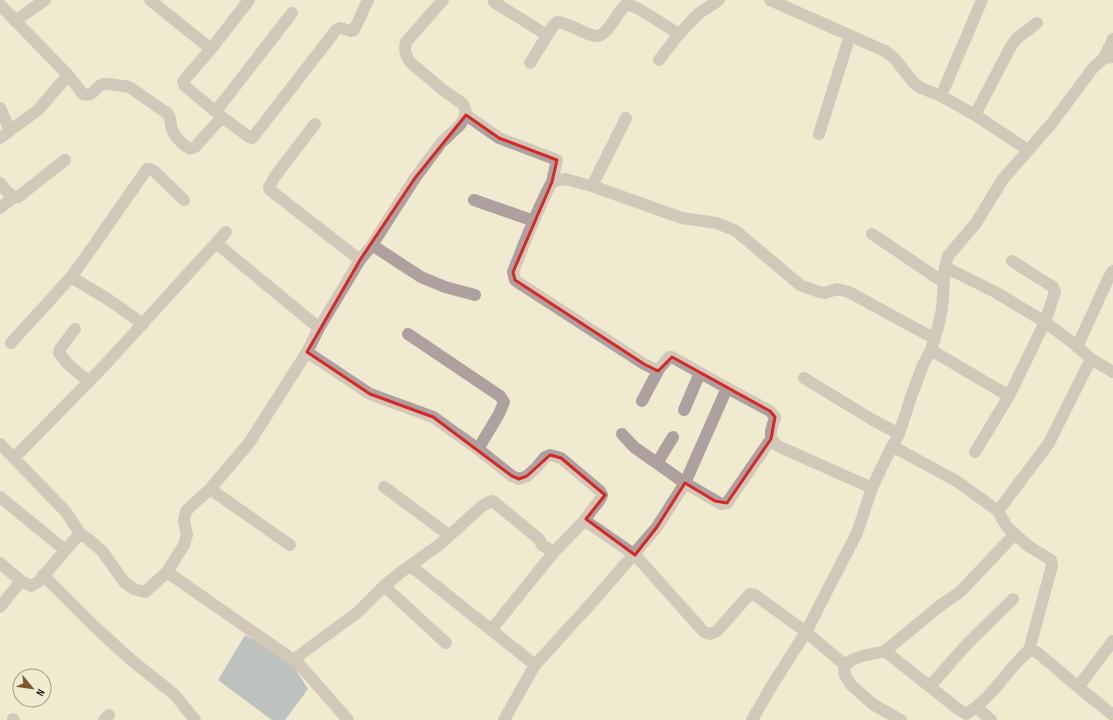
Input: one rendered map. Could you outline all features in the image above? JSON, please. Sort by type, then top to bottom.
[{"type":"street","points":[[16,21],[45,0]]},
{"type":"street","points":[[150,0],[211,49]]},
{"type":"street","points":[[249,0],[183,82],[185,86],[219,114],[248,137],[252,138],[336,30],[340,28],[351,31],[354,30],[368,0]]},
{"type":"street","points":[[0,444],[66,512],[81,535],[87,538],[102,551],[125,583],[134,589],[145,592],[167,572],[184,545],[187,535],[184,521],[186,511],[210,489],[249,443],[307,352],[319,328],[360,260],[372,245],[415,178],[441,143],[460,125],[466,115],[466,109],[463,104],[443,90],[411,62],[407,58],[404,50],[406,42],[443,0]]},
{"type":"street","points":[[659,60],[679,34],[698,14],[719,0]]},
{"type":"street","points":[[770,0],[886,51],[894,58],[914,83],[921,88],[941,96],[975,115],[1028,150]]},
{"type":"street","points":[[941,96],[982,0]]},
{"type":"street","points":[[494,2],[547,36]]},
{"type":"street","points":[[530,63],[557,22],[564,23],[585,33],[598,36],[603,34],[608,29],[623,6],[627,4],[639,9],[679,34]]},
{"type":"street","points":[[0,5],[68,75],[83,94],[92,94],[101,84],[106,83],[129,87],[167,113],[171,118],[171,127],[174,135],[191,149],[195,147],[292,13]]},
{"type":"street","points":[[975,115],[1016,39],[1037,23]]},
{"type":"street","points":[[819,134],[850,35]]},
{"type":"street","points":[[752,720],[806,632],[856,533],[872,488],[899,434],[923,365],[933,345],[942,309],[943,282],[948,256],[976,223],[1003,180],[1052,122],[1093,68],[1108,57],[1113,39]]},
{"type":"street","points":[[0,138],[38,110],[68,75]]},
{"type":"street","points":[[0,108],[10,130]]},
{"type":"street","points":[[466,115],[499,138],[557,160],[552,182],[513,272],[515,280],[644,364],[654,369],[660,369]]},
{"type":"street","points":[[592,186],[626,118]]},
{"type":"street","points":[[315,124],[276,175],[269,187],[270,190],[360,260]]},
{"type":"street","points":[[0,208],[14,197],[18,197],[65,160]]},
{"type":"street","points":[[11,343],[71,277],[147,169],[154,171],[184,200]]},
{"type":"street","points":[[552,182],[565,179],[592,186],[682,218],[717,223],[736,231],[800,285],[825,293],[836,289],[849,292],[1010,396]]},
{"type":"street","points":[[0,183],[14,197]]},
{"type":"street","points":[[474,200],[534,221]]},
{"type":"street","points":[[14,458],[89,382],[226,232]]},
{"type":"street","points":[[872,234],[943,282]]},
{"type":"street","points":[[216,243],[319,328]]},
{"type":"street","points":[[372,245],[421,277],[445,287],[475,295]]},
{"type":"street","points":[[975,452],[1010,396],[1045,322],[1055,292],[1053,286],[1012,261]]},
{"type":"street","points":[[945,267],[997,293],[1045,322],[1091,359],[1113,372]]},
{"type":"street","points":[[1077,347],[1113,271]]},
{"type":"street","points":[[71,277],[109,300],[143,324]]},
{"type":"street","points":[[75,329],[60,349],[59,353],[68,364],[89,382]]},
{"type":"street","points":[[408,334],[500,396],[504,402],[499,414],[478,449]]},
{"type":"street","points":[[307,352],[370,394],[433,417],[478,449],[512,476],[519,479],[527,476],[545,457],[550,455],[561,458],[600,491],[602,495],[601,500],[589,513],[586,519],[554,552],[491,630]]},
{"type":"street","points":[[622,434],[634,447],[684,483],[721,504],[727,503],[771,439],[771,431],[775,417],[770,411],[672,357],[669,357],[660,369],[642,401]]},
{"type":"street","points":[[998,511],[1049,443],[1091,359]]},
{"type":"street","points":[[684,410],[700,373]]},
{"type":"street","points":[[804,378],[871,419],[899,434]]},
{"type":"street","points":[[504,720],[535,665],[635,555],[657,527],[684,483],[727,388]]},
{"type":"street","points":[[657,463],[672,437]]},
{"type":"street","points":[[771,439],[778,446],[872,488]]},
{"type":"street","points":[[885,651],[966,714],[976,707],[1029,650],[1052,566],[1051,560],[1027,545],[1007,528],[998,511],[958,482],[892,446]]},
{"type":"street","points":[[384,486],[449,535]]},
{"type":"street","points":[[210,489],[290,545]]},
{"type":"street","points":[[0,497],[65,550]]},
{"type":"street","points":[[293,660],[358,612],[384,586],[439,545],[481,507],[491,501],[538,539],[542,545],[554,552]]},
{"type":"street","points":[[586,519],[590,524],[635,555],[704,632],[710,634],[717,631],[750,594],[755,595],[806,632],[845,665]]},
{"type":"street","points":[[900,720],[874,705],[851,685],[845,675],[845,665],[862,656],[885,651],[941,605],[960,592],[1015,534]]},
{"type":"street","points":[[0,563],[21,581],[31,586],[39,581],[75,539],[81,535]]},
{"type":"street","points":[[411,566],[535,665]]},
{"type":"street","points":[[167,572],[298,664],[348,720]]},
{"type":"street","points":[[43,575],[94,626],[125,654],[175,695],[195,720]]},
{"type":"street","points":[[0,607],[21,581]]},
{"type":"street","points":[[384,586],[446,643]]},
{"type":"street","points":[[930,686],[968,642],[1013,599]]},
{"type":"street","points":[[1078,687],[1113,641]]},
{"type":"street","points":[[1029,650],[1038,653],[1113,715]]},
{"type":"street","points":[[976,707],[991,720]]},
{"type":"highlighted area","points":[[466,115],[499,138],[557,160],[552,182],[513,272],[515,280],[644,364],[658,371],[672,357],[770,411],[775,417],[771,439],[727,503],[715,501],[685,483],[657,527],[635,555],[586,519],[605,495],[561,458],[550,455],[527,476],[519,479],[512,476],[433,417],[370,394],[307,352],[360,260],[415,178]]},
{"type":"water","points":[[245,635],[289,659],[308,689],[285,720],[272,720],[218,680]]}]
